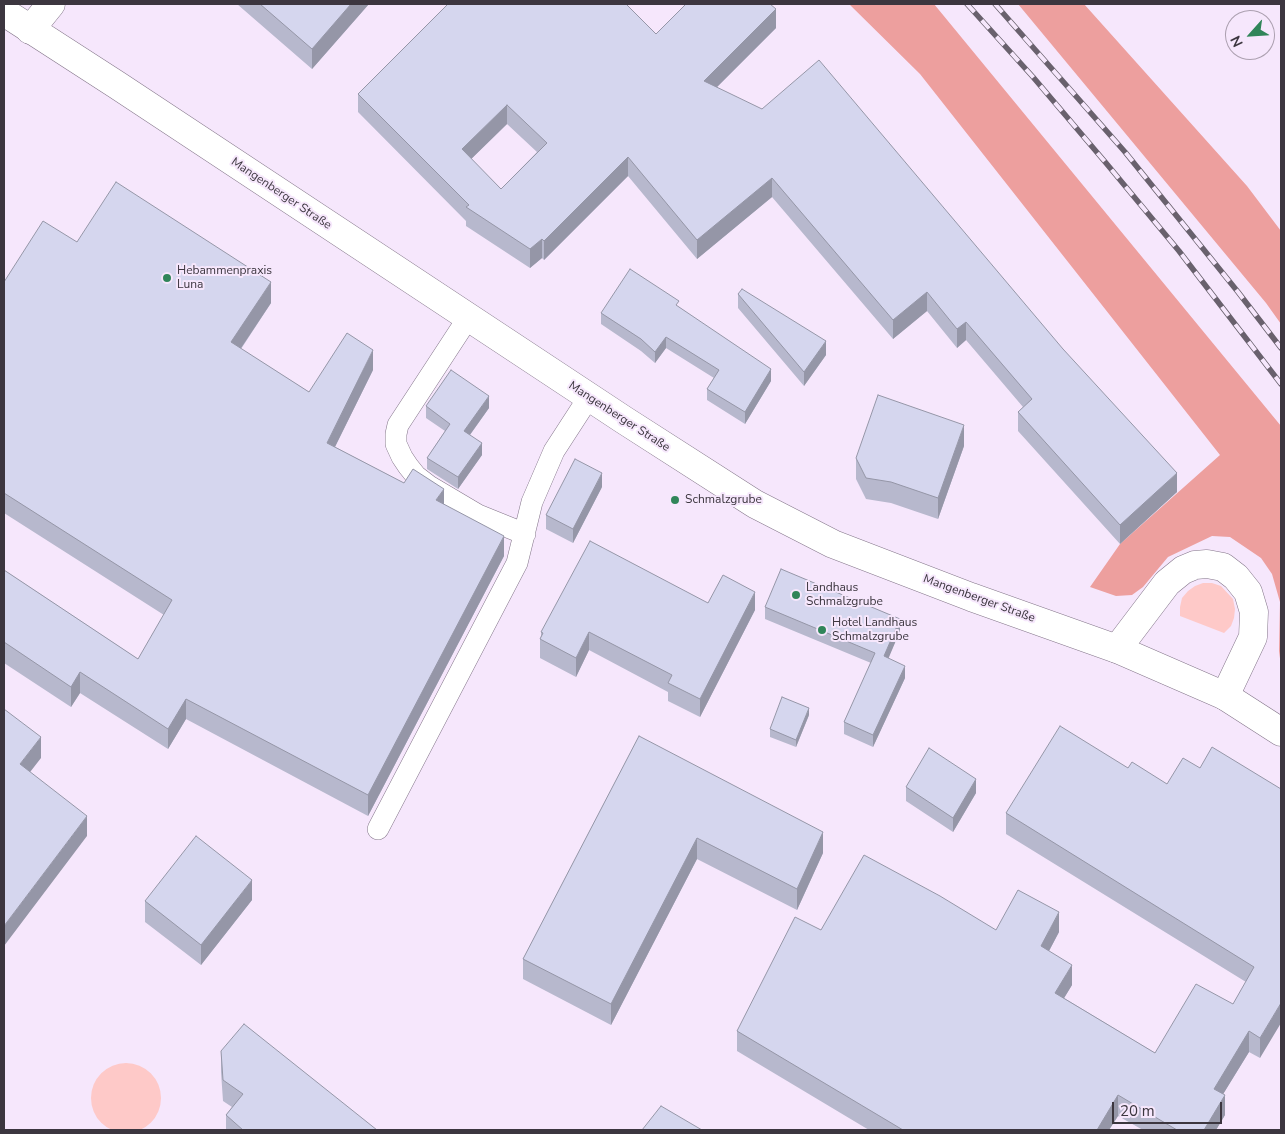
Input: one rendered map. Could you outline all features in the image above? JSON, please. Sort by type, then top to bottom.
[{"type":"main road","points":[[30,30],[51,4]]},
{"type":"main road","name":"Mangenberger Straße","points":[[4,12],[468,318],[755,504],[833,544],[972,597],[1117,649],[1225,696],[1281,732]]},
{"type":"main road","points":[[1117,649],[1167,583],[1183,570],[1194,565],[1207,564],[1223,567],[1236,577],[1248,592],[1254,612],[1253,637],[1225,696]]},
{"type":"lane","points":[[468,318],[398,425],[396,444],[402,458],[416,476],[430,486],[478,515],[525,534]]},
{"type":"lane","points":[[378,829],[518,563],[532,502],[554,451],[590,397]]},
{"type":"shaded area","points":[[849,4],[934,4],[1281,426],[1281,666],[1279,651],[1280,602],[1272,574],[1261,558],[1230,537],[1212,536],[1168,557],[1143,587],[1132,595],[1116,596],[1090,587],[1120,544],[1220,455],[920,74]]},
{"type":"shaded area","points":[[1018,4],[1084,4],[1247,186],[1281,231],[1281,324],[1266,303]]},
{"type":"shaded area","points":[[1203,583],[1221,586],[1233,599],[1234,618],[1231,626],[1224,633],[1180,616],[1182,598],[1195,586]]},
{"type":"shaded area","points":[[126,1063],[139,1066],[151,1073],[158,1085],[161,1098],[158,1111],[151,1123],[139,1130],[126,1133],[113,1130],[101,1123],[94,1111],[91,1098],[94,1085],[101,1073],[113,1066]]},
{"type":"building","points":[[260,4],[351,4],[312,49]]},
{"type":"building","points":[[448,4],[626,4],[656,34],[686,4],[770,4],[776,9],[704,81],[762,109],[819,60],[1063,349],[1177,473],[1120,525],[1018,412],[1032,399],[966,322],[957,329],[927,292],[893,320],[772,178],[697,240],[628,157],[544,241],[542,239],[530,249],[466,207],[469,205],[358,94]],"holes":[[[507,105],[547,143],[501,189],[462,149]]]},
{"type":"building","points":[[116,182],[271,282],[231,342],[309,392],[347,333],[373,350],[327,443],[404,483],[413,469],[444,489],[436,500],[504,536],[368,795],[186,699],[168,729],[80,672],[71,687],[4,642],[4,570],[138,659],[172,600],[4,493],[4,282],[43,221],[77,242]]},
{"type":"building","points":[[630,269],[679,301],[676,305],[771,369],[745,412],[707,389],[719,370],[666,337],[655,352],[641,339],[601,313]]},
{"type":"building","points":[[742,289],[826,341],[804,372],[738,294]]},
{"type":"building","points":[[451,370],[489,396],[464,431],[482,443],[458,477],[427,458],[450,424],[426,406]]},
{"type":"building","points":[[878,395],[964,425],[938,498],[891,482],[866,478],[856,458]]},
{"type":"building","points":[[575,459],[602,473],[573,529],[546,515]]},
{"type":"building","points":[[590,541],[708,603],[723,575],[755,592],[700,699],[668,683],[672,675],[589,632],[576,658],[540,639],[543,633],[541,632]]},
{"type":"building","points":[[781,569],[900,619],[884,656],[905,666],[873,735],[844,722],[875,653],[765,607]]},
{"type":"building","points":[[782,697],[809,708],[796,740],[770,729]]},
{"type":"building","points":[[4,709],[41,737],[20,764],[87,816],[4,926]]},
{"type":"building","points":[[1060,726],[1128,768],[1132,762],[1167,784],[1183,758],[1200,768],[1212,747],[1281,789],[1281,1003],[1260,1038],[1249,1031],[1214,1089],[1225,1095],[1204,1130],[1177,1130],[1118,1095],[1097,1130],[903,1130],[737,1031],[795,917],[821,930],[864,855],[940,896],[996,930],[1018,890],[1059,912],[1041,946],[1072,965],[1055,993],[1155,1053],[1196,984],[1233,1004],[1254,967],[1006,813]]},
{"type":"building","points":[[639,736],[823,832],[797,889],[697,838],[611,1004],[523,959]]},
{"type":"building","points":[[929,748],[976,779],[953,818],[906,787]]},
{"type":"building","points":[[196,836],[252,880],[201,945],[145,901]]},
{"type":"building","points":[[244,1024],[377,1130],[243,1130],[226,1115],[243,1094],[223,1080],[221,1051]]},
{"type":"building","points":[[661,1106],[702,1130],[642,1130]]},
{"type":"railway","points":[[967,4],[1033,77],[1179,251],[1281,384]]},
{"type":"railway","points":[[995,4],[1125,152],[1281,348]]},
{"type":"place","name":"Hebammenpraxis Luna","points":[[167,278]]},
{"type":"place","name":"Schmalzgrube","points":[[675,500]]},
{"type":"place","name":"Landhaus Schmalzgrube","points":[[796,595]]},
{"type":"place","name":"Hotel Landhaus Schmalzgrube","points":[[822,630]]}]
